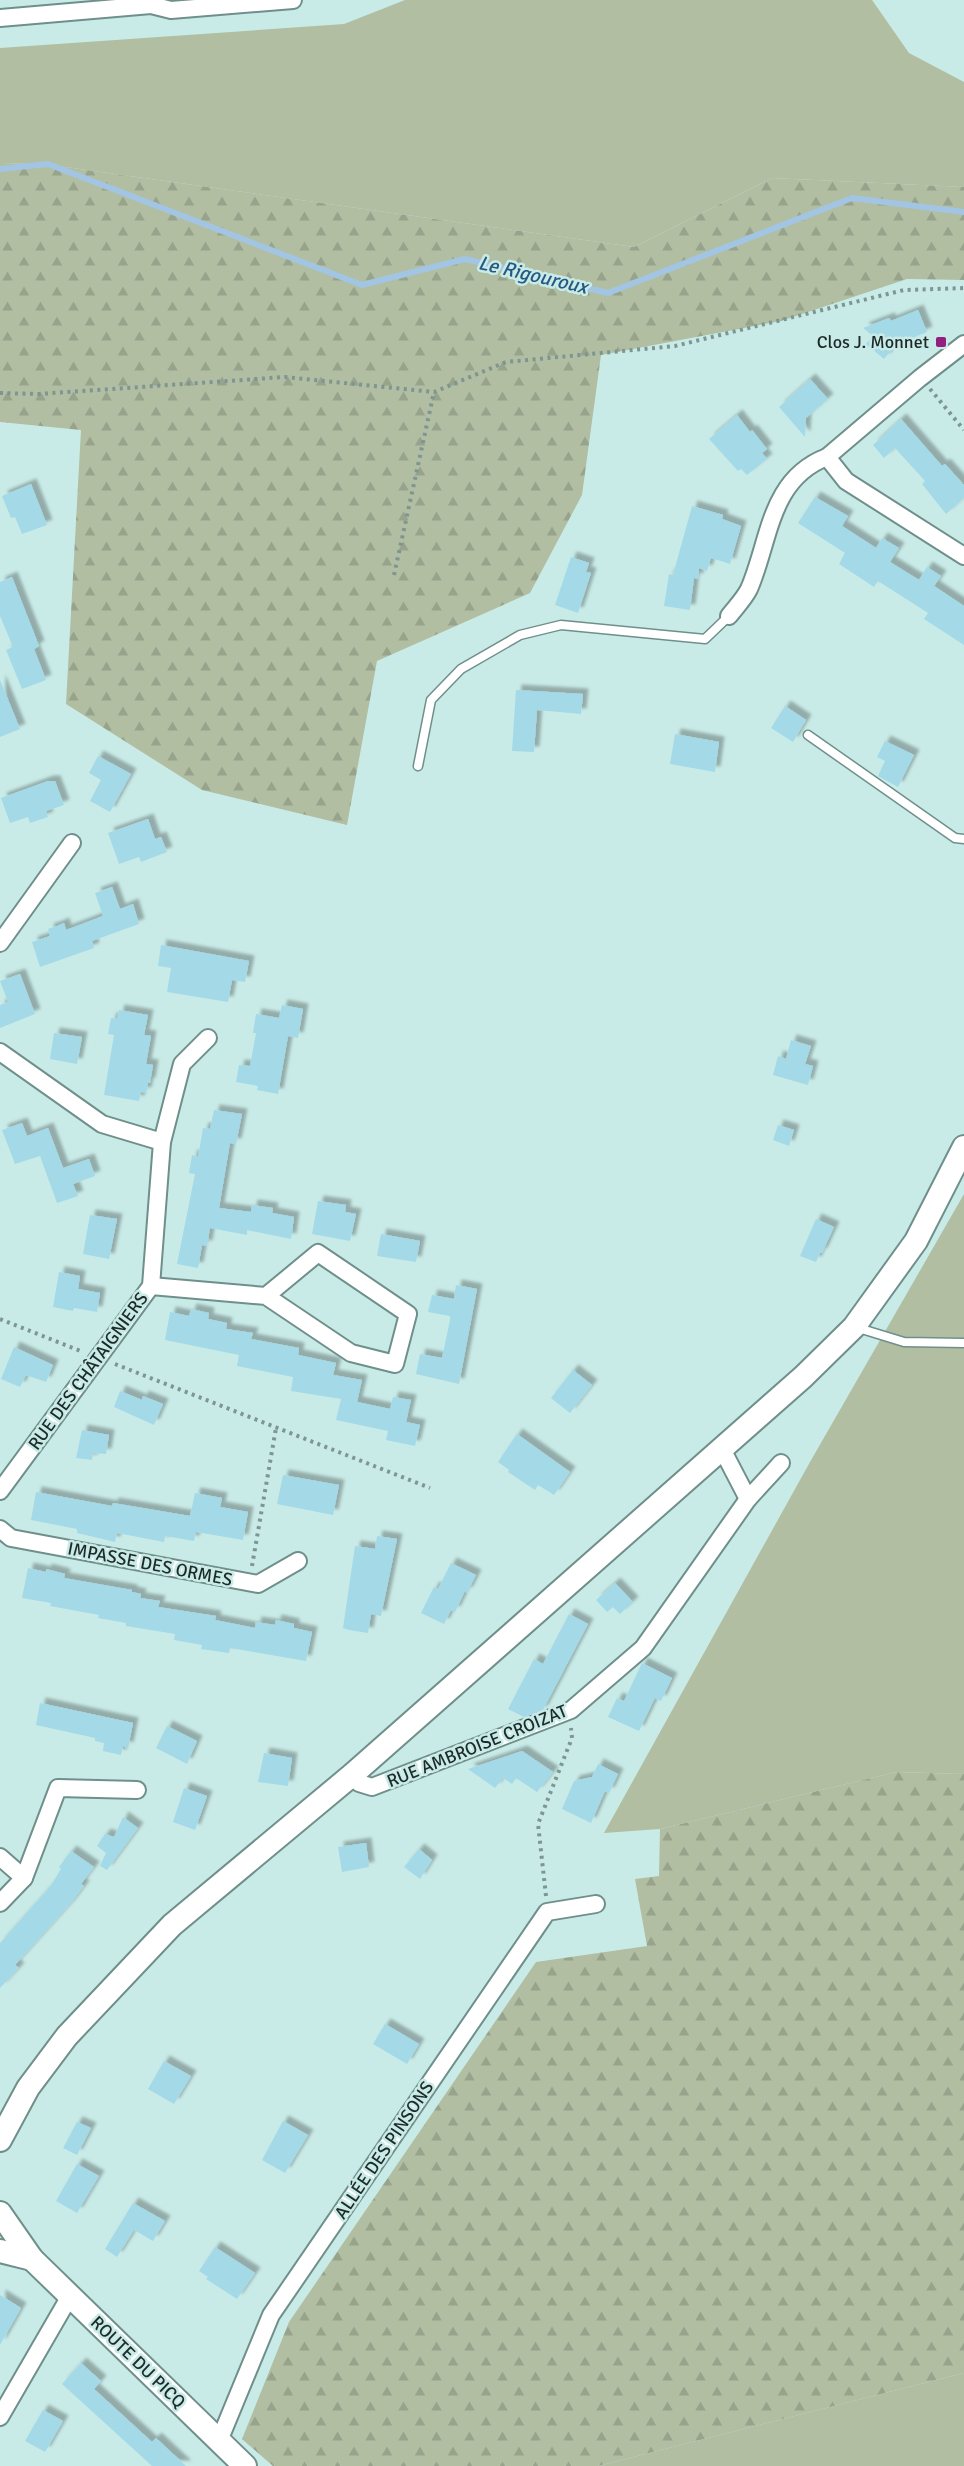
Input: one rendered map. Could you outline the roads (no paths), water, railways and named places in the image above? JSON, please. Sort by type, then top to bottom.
[{"type":"main road","points":[[0,2140],[28,2088],[67,2036],[172,1925],[352,1775],[803,1377],[854,1327],[916,1241],[964,1147]]},
{"type":"main road","points":[[0,2109],[28,2088]]},
{"type":"main road","name":"ROUTE DU PICQ","points":[[0,2213],[32,2259],[245,2466]]},
{"type":"main road","points":[[0,2251],[32,2259]]},
{"type":"street","points":[[0,18],[151,3],[171,10],[293,0]]},
{"type":"street","points":[[729,616],[748,591],[774,511],[794,479],[811,463],[827,457],[964,344]]},
{"type":"street","points":[[827,457],[846,481],[964,556]]},
{"type":"street","points":[[0,943],[72,843]]},
{"type":"street","name":"RUE DES CHÂTAIGNIERS","points":[[0,1491],[151,1286],[162,1142],[182,1064],[208,1038]]},
{"type":"street","points":[[0,1052],[102,1124],[162,1142]]},
{"type":"street","points":[[151,1286],[266,1296],[351,1353],[395,1364],[408,1314],[318,1253],[266,1296]]},
{"type":"street","points":[[722,1449],[748,1499]]},
{"type":"street","name":"RUE AMBROISE CROIZAT","points":[[352,1775],[359,1783],[372,1787],[571,1710],[643,1648],[748,1499],[781,1463]]},
{"type":"street","name":"IMPASSE DES ORMES","points":[[0,1529],[11,1538],[258,1584],[298,1561]]},
{"type":"street","points":[[0,1903],[24,1878],[58,1788],[137,1790]]},
{"type":"street","points":[[0,1857],[24,1878]]},
{"type":"street","name":"ALLÉE DES PINSONS","points":[[219,2441],[271,2315],[547,1912],[596,1904]]},
{"type":"street","points":[[0,2416],[70,2296]]},
{"type":"lane","points":[[418,766],[431,700],[461,669],[520,634],[561,625],[705,639],[729,616]]},
{"type":"lane","points":[[808,735],[955,838],[964,839]]},
{"type":"lane","points":[[854,1327],[904,1342],[964,1343]]},
{"type":"waterway","name":"Le Rigouroux","points":[[0,169],[48,164],[362,285],[465,259],[608,293],[852,198],[964,212]]},
{"type":"place","name":"Clos J. Monnet","points":[[941,342]]}]
